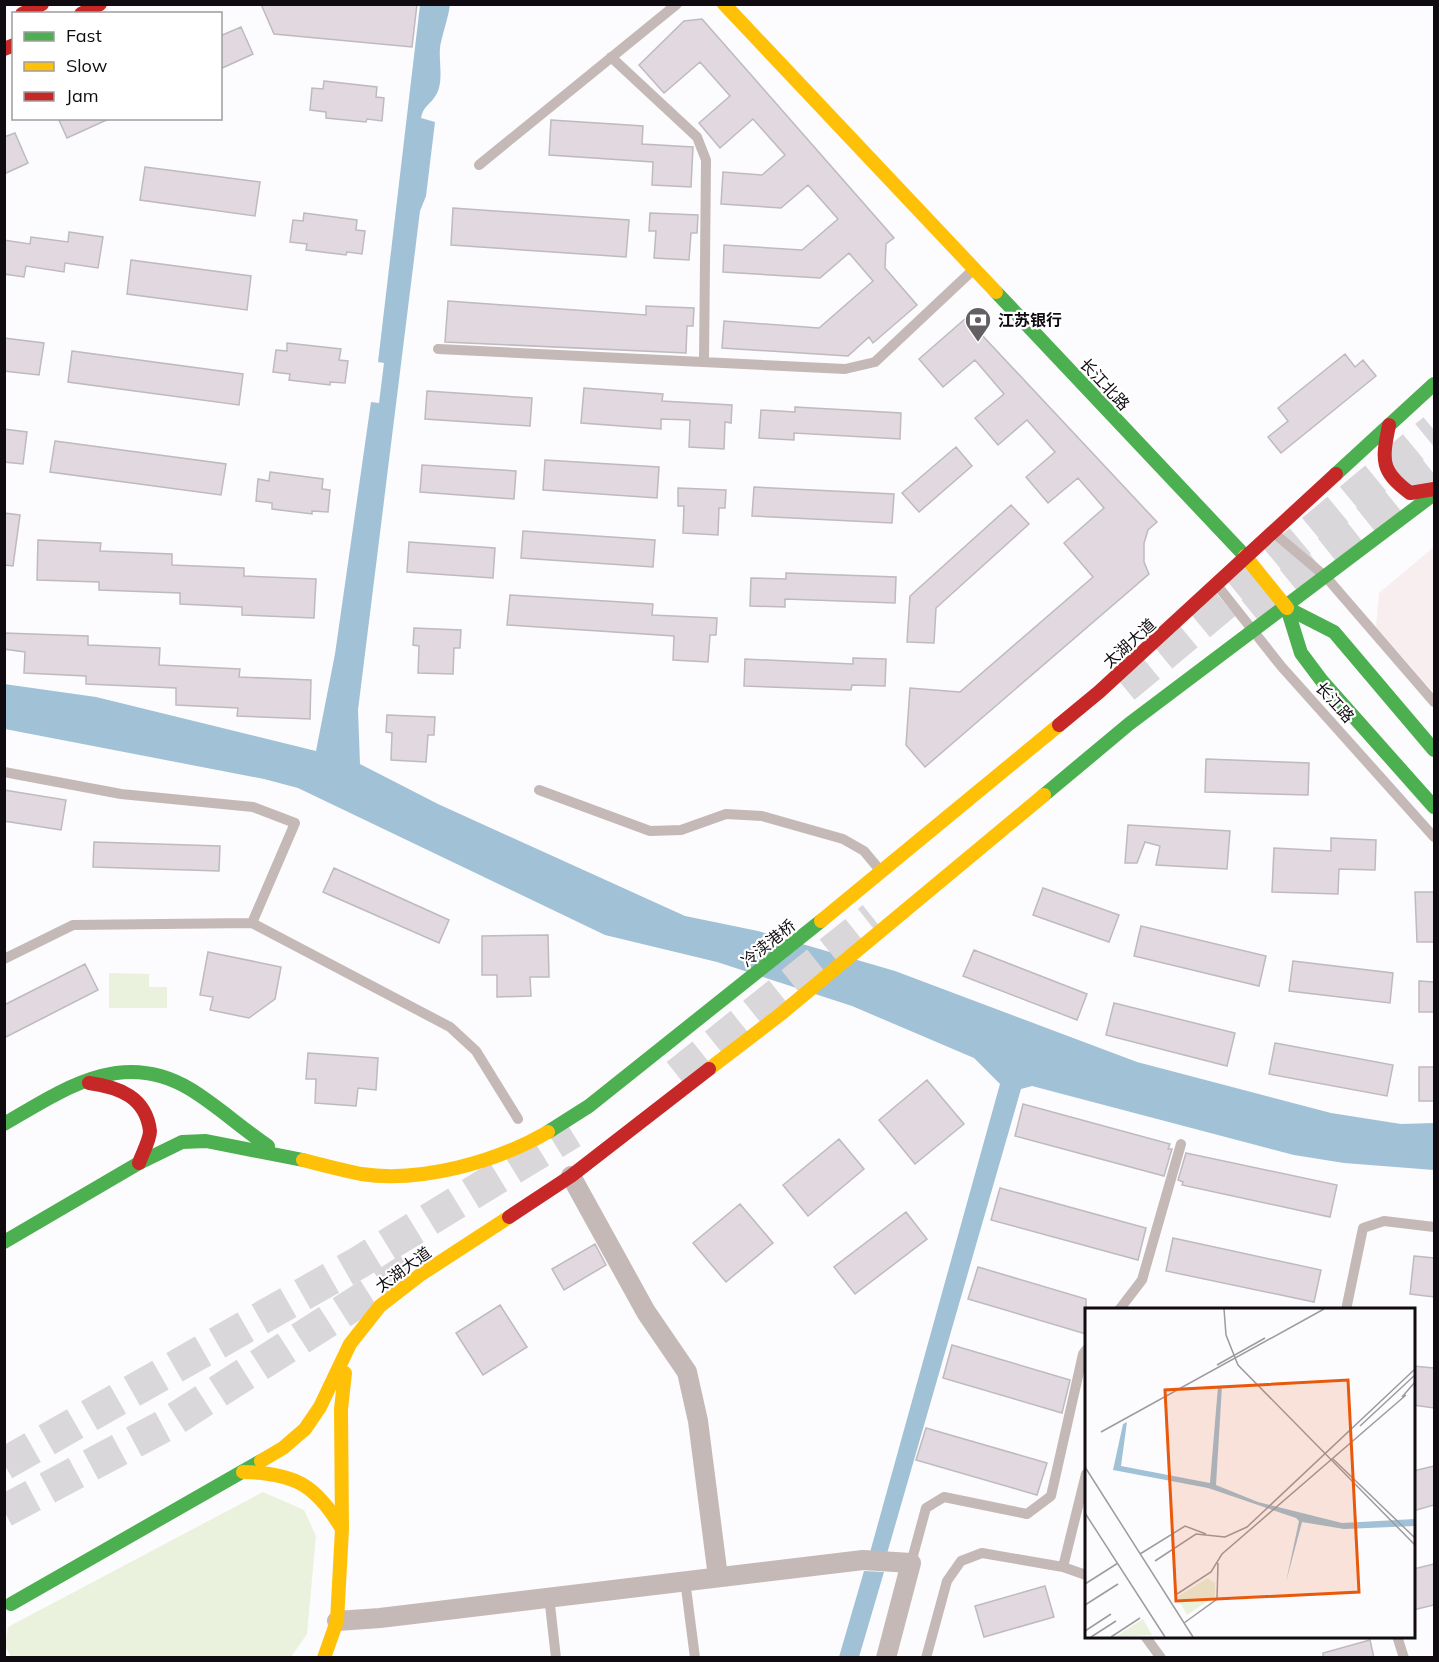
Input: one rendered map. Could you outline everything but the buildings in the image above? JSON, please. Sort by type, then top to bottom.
[{"type":"main road","points":[[26,12],[42,4]]},
{"type":"main road","points":[[85,12],[100,4]]},
{"type":"main road","name":"长江北路","points":[[724,4],[1245,556],[1287,608],[1301,653],[1390,743],[1434,807]]},
{"type":"main road","name":"太湖大道","points":[[831,912],[1099,692],[1434,384]]},
{"type":"main road","points":[[1389,425],[1382,460],[1390,480],[1410,493],[1434,489]]},
{"type":"main road","points":[[1099,692],[1123,702],[1130,724],[1287,608],[1434,494]]},
{"type":"main road","points":[[1287,608],[1334,632],[1434,750]]},
{"type":"main road","name":"太湖大道","points":[[11,1604],[283,1448],[305,1429],[320,1407],[334,1373],[350,1344],[380,1306],[420,1275],[571,1176],[782,1013],[880,929],[1130,724]]},
{"type":"main road","points":[[1390,743],[1412,724]]},
{"type":"main road","name":"冷渎港桥","points":[[285,1157],[363,1174],[409,1175],[454,1167],[497,1155],[546,1134],[589,1106],[726,999],[831,912]]},
{"type":"main road","points":[[4,1124],[79,1082],[103,1074],[135,1070],[167,1076],[285,1157]]},
{"type":"main road","points":[[79,1082],[114,1086],[130,1094],[142,1107],[150,1132],[139,1163]]},
{"type":"main road","points":[[4,1242],[139,1163],[182,1142],[206,1141],[285,1157]]},
{"type":"main road","points":[[324,1658],[337,1621],[342,1529],[341,1410],[350,1344]]},
{"type":"main road","points":[[243,1472],[268,1472],[292,1477],[310,1487],[328,1503],[342,1529]]},
{"type":"street","points":[[571,1176],[646,1312],[687,1372],[698,1421],[718,1577]]},
{"type":"street","points":[[337,1621],[380,1618],[863,1560],[911,1563],[886,1658]]},
{"type":"lane","points":[[479,165],[676,4]]},
{"type":"lane","points":[[612,57],[697,137],[706,160],[704,362]]},
{"type":"lane","points":[[438,349],[845,369],[875,362],[974,269]]},
{"type":"lane","points":[[1272,531],[1326,577],[1434,702]]},
{"type":"lane","name":"长江路","points":[[1217,585],[1254,632],[1434,837]]},
{"type":"lane","points":[[4,771],[121,794],[253,807],[295,823],[252,923]]},
{"type":"lane","points":[[539,790],[650,831],[681,830],[726,814],[762,816],[843,839],[864,851],[881,871]]},
{"type":"lane","points":[[4,958],[73,925],[252,923],[450,1027],[476,1051],[518,1119]]},
{"type":"lane","points":[[1121,1308],[1142,1281],[1182,1144]]},
{"type":"lane","points":[[1346,1308],[1363,1228],[1384,1221],[1434,1227]]},
{"type":"lane","points":[[911,1563],[926,1508],[944,1497],[1027,1514],[1051,1496],[1085,1354]]},
{"type":"lane","points":[[1063,1568],[1085,1478]]},
{"type":"lane","points":[[926,1658],[947,1581],[961,1561],[982,1553],[1063,1568],[1085,1575]]},
{"type":"lane","points":[[685,1580],[695,1658]]},
{"type":"lane","points":[[549,1596],[556,1658]]},
{"type":"lane","points":[[1146,1638],[1161,1658]]},
{"type":"lane","points":[[1398,1638],[1404,1658]]},
{"type":"shaded area","points":[[1434,547],[1434,693],[1376,627],[1379,593]]},
{"type":"green space","points":[[109,973],[149,974],[149,987],[167,987],[167,1008],[109,1008]]},
{"type":"green space","points":[[263,1492],[304,1510],[316,1536],[307,1634],[291,1657],[11,1657],[5,1646],[8,1627]]},
{"type":"water","points":[[420,5],[450,5],[440,48],[439,89],[423,111],[421,118],[435,122],[426,196],[420,211],[358,710],[360,764],[438,804],[685,916],[758,931],[895,971],[1137,1062],[1331,1113],[1401,1124],[1434,1123],[1434,1170],[1344,1163],[1294,1155],[1032,1086],[1021,1089],[886,1557],[869,1556],[1000,1084],[974,1058],[852,1006],[717,962],[605,935],[298,788],[264,779],[5,729],[4,684],[96,697],[316,751],[335,654],[371,402],[379,403],[384,363],[378,362]]},
{"type":"water","points":[[864,1571],[884,1572],[859,1657],[839,1657]]},
{"type":"tunnel","points":[[1124,687],[1434,430]]},
{"type":"tunnel","points":[[1252,613],[1434,466]]},
{"type":"tunnel","points":[[677,1075],[873,918]]},
{"type":"tunnel","points":[[4,1464],[358,1263],[572,1132]]},
{"type":"tunnel","points":[[4,1511],[164,1426],[409,1269]]},
{"type":"traffic: fast","points":[[996,292],[1245,556]]},
{"type":"traffic: fast","points":[[1336,474],[1434,384]]},
{"type":"traffic: fast","points":[[1044,795],[1129,724],[1434,494]]},
{"type":"traffic: fast","points":[[1287,608],[1301,653],[1322,681],[1434,807]]},
{"type":"traffic: fast","points":[[1287,608],[1334,632],[1434,750]]},
{"type":"traffic: fast","points":[[548,1132],[589,1106],[821,921]]},
{"type":"traffic: fast","points":[[4,1124],[49,1098],[94,1078],[117,1073],[141,1072],[165,1077],[190,1089],[268,1146]]},
{"type":"traffic: fast","points":[[4,1242],[139,1163],[182,1142],[206,1141],[303,1160]]},
{"type":"traffic: fast","points":[[11,1604],[261,1461]]},
{"type":"traffic: slow","points":[[724,4],[996,292]]},
{"type":"traffic: slow","points":[[1245,556],[1287,608]]},
{"type":"traffic: slow","points":[[821,921],[1059,725]]},
{"type":"traffic: slow","points":[[709,1069],[782,1013],[1044,795]]},
{"type":"traffic: slow","points":[[303,1160],[361,1174],[384,1176],[433,1173],[482,1161],[548,1132]]},
{"type":"traffic: slow","points":[[261,1461],[283,1448],[305,1429],[320,1407],[350,1344],[380,1306],[420,1275],[509,1217]]},
{"type":"traffic: slow","points":[[324,1658],[337,1621],[342,1529],[341,1409],[345,1373]]},
{"type":"traffic: slow","points":[[243,1472],[277,1475],[302,1484],[323,1502],[342,1529]]},
{"type":"traffic: jam","points":[[26,12],[42,4]]},
{"type":"traffic: jam","points":[[85,12],[100,4]]},
{"type":"traffic: jam","points":[[4,49],[12,46]]},
{"type":"traffic: jam","points":[[1389,425],[1385,447],[1388,471],[1410,493],[1434,489]]},
{"type":"traffic: jam","points":[[1059,725],[1099,692],[1336,474]]},
{"type":"traffic: jam","points":[[509,1217],[571,1176],[709,1069]]},
{"type":"traffic: jam","points":[[89,1083],[120,1091],[137,1102],[143,1110],[150,1135],[139,1163]]},
{"type":"place","name":"江苏银行","points":[[978,343]]}]
